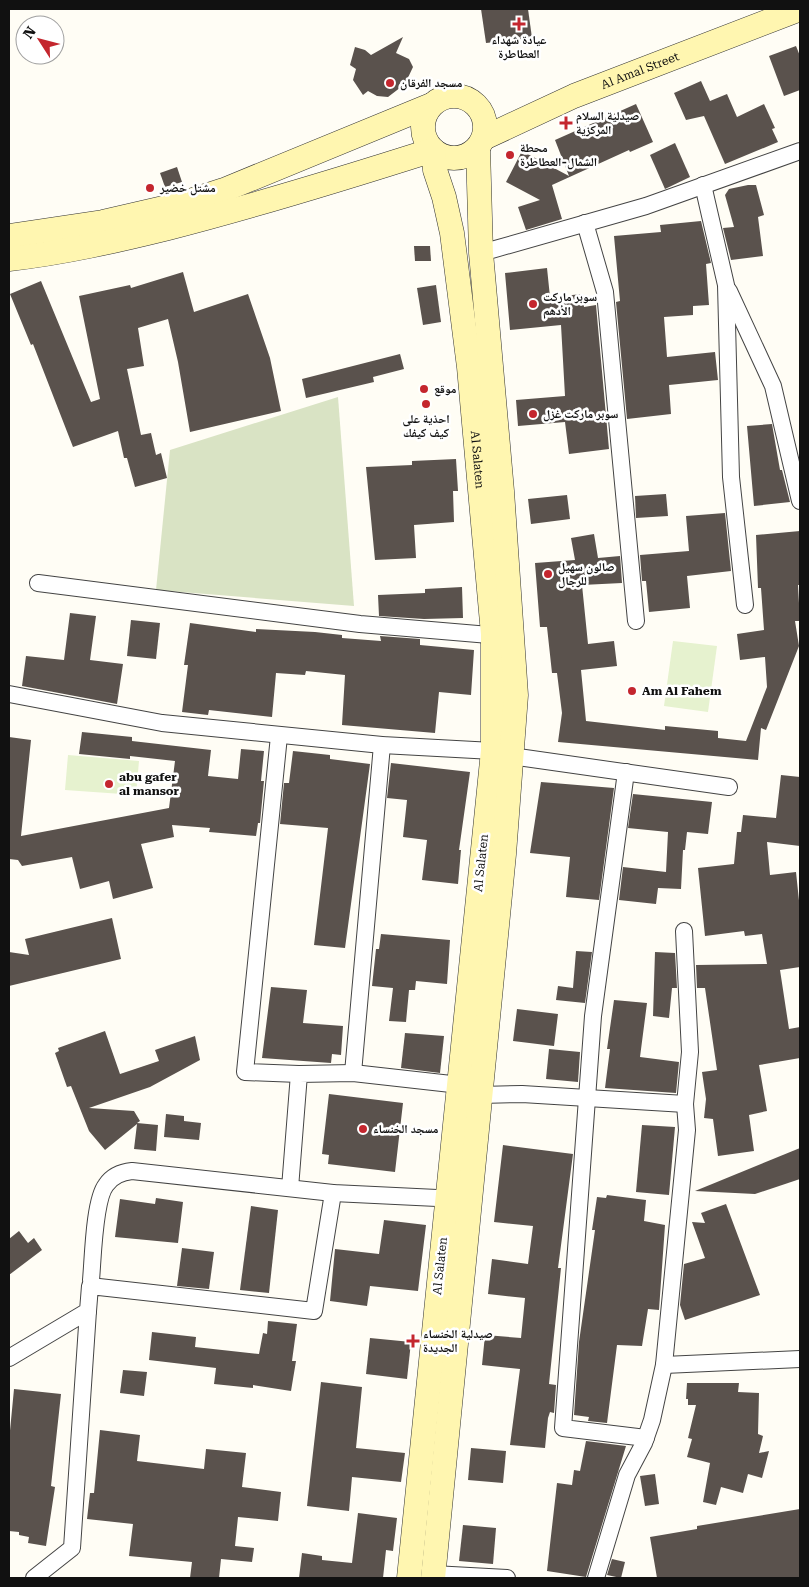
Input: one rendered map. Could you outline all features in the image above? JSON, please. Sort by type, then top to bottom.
[{"type":"main road","name":"Al Amal Street","points":[[481,143],[574,96],[800,9]]},
{"type":"main road","points":[[9,236],[103,222],[181,204],[233,186],[431,105],[440,98],[450,95],[472,100],[480,107],[485,117],[486,128],[481,143],[470,154],[451,158],[433,150],[427,142],[423,124],[431,105]]},
{"type":"main road","name":"Al Salaten","points":[[481,143],[482,253],[503,636]]},
{"type":"main road","points":[[9,259],[70,251],[218,215],[325,185],[433,150]]},
{"type":"main road","name":"Al Salaten","points":[[433,150],[435,170],[444,197],[452,233],[503,636],[516,695],[502,754],[458,1084],[458,1199],[433,1576]]},
{"type":"main road","name":"Al Salaten","points":[[408,1578],[458,1199],[481,1091],[502,754]]},
{"type":"street","points":[[482,253],[646,206],[800,150]]},
{"type":"street","points":[[704,185],[726,285],[731,477],[745,605]]},
{"type":"street","points":[[585,223],[605,292],[636,621]]},
{"type":"street","points":[[726,285],[773,386],[800,502]]},
{"type":"street","points":[[38,583],[360,624],[437,632],[503,636]]},
{"type":"street","points":[[9,694],[162,723],[279,736],[502,754],[729,786]]},
{"type":"street","points":[[279,736],[245,1072],[353,1073],[458,1084],[481,1091],[685,1104]]},
{"type":"street","points":[[353,1073],[382,745]]},
{"type":"street","points":[[626,772],[593,1016],[564,1428],[646,1438]]},
{"type":"street","points":[[596,1578],[627,1475],[646,1438],[652,1420],[664,1365],[684,1165],[685,1104],[690,1052],[684,931]]},
{"type":"street","points":[[290,1188],[299,1074]]},
{"type":"street","points":[[91,1280],[100,1198],[106,1185],[117,1175],[132,1171],[333,1193],[458,1199]]},
{"type":"street","points":[[34,1578],[72,1548],[90,1286],[314,1311],[333,1193]]},
{"type":"street","points":[[9,1358],[88,1311]]},
{"type":"street","points":[[664,1365],[800,1359]]},
{"type":"street","points":[[433,1576],[507,1578]]},
{"type":"green space","points":[[338,397],[354,606],[156,590],[170,450]]},
{"type":"green space","points":[[673,641],[717,646],[708,712],[664,706]]},
{"type":"green space","points":[[68,755],[139,761],[136,795],[65,790]]},
{"type":"building","points":[[481,9],[528,9],[532,38],[486,43]]},
{"type":"building","points":[[403,37],[396,53],[409,59],[413,67],[405,84],[388,97],[377,96],[368,91],[363,95],[353,80],[356,69],[350,65],[355,47],[365,50],[371,55]]},
{"type":"building","points":[[796,46],[800,56],[800,90],[784,96],[769,56]]},
{"type":"building","points":[[701,81],[710,101],[727,94],[737,117],[764,104],[775,128],[772,129],[778,142],[725,164],[704,116],[686,120],[674,93]]},
{"type":"building","points":[[636,104],[653,142],[630,152],[629,150],[552,185],[562,219],[526,230],[518,207],[540,200],[506,182],[522,151],[569,176],[555,140]]},
{"type":"building","points":[[675,143],[690,177],[665,189],[650,155]]},
{"type":"building","points":[[177,167],[182,182],[165,187],[160,173]]},
{"type":"building","points":[[756,185],[764,215],[758,217],[763,256],[731,260],[723,228],[734,227],[725,195],[729,189]]},
{"type":"building","points":[[701,221],[711,263],[706,264],[709,305],[693,306],[693,315],[664,317],[667,357],[715,352],[718,380],[669,385],[671,414],[627,419],[616,302],[620,301],[614,236],[661,232],[660,225]]},
{"type":"building","points":[[414,246],[430,246],[431,261],[415,261]]},
{"type":"building","points":[[547,268],[550,297],[583,294],[584,307],[596,305],[609,449],[569,454],[565,422],[518,426],[516,400],[565,396],[561,325],[510,330],[505,273]]},
{"type":"building","points":[[183,272],[194,312],[248,294],[270,358],[281,411],[190,432],[178,362],[168,319],[138,328],[144,366],[127,369],[141,435],[151,433],[156,455],[161,453],[167,478],[135,487],[127,458],[124,458],[118,431],[73,447],[33,344],[31,345],[10,294],[41,281],[91,402],[100,399],[79,296],[130,285],[131,288]]},
{"type":"building","points":[[436,285],[441,322],[423,325],[417,288]]},
{"type":"building","points":[[400,354],[404,369],[373,377],[374,382],[306,398],[302,379]]},
{"type":"building","points":[[772,424],[780,470],[782,470],[790,502],[754,506],[747,426]]},
{"type":"building","points":[[456,459],[458,491],[453,491],[454,522],[414,525],[416,558],[375,560],[366,467],[412,465],[412,461]]},
{"type":"building","points":[[666,494],[668,516],[636,518],[635,496]]},
{"type":"building","points":[[567,495],[570,519],[531,524],[528,499]]},
{"type":"building","points":[[725,513],[731,571],[687,576],[690,608],[649,612],[646,581],[642,581],[640,555],[689,551],[686,516]]},
{"type":"building","points":[[800,531],[800,585],[798,585],[800,621],[795,621],[799,646],[766,730],[761,728],[758,760],[558,742],[562,713],[557,673],[552,673],[547,627],[540,627],[535,563],[575,560],[571,538],[594,534],[598,558],[620,556],[622,583],[582,585],[588,644],[614,641],[617,666],[581,670],[586,721],[665,730],[665,726],[718,731],[718,738],[746,741],[767,687],[765,657],[740,660],[737,634],[764,630],[761,588],[758,588],[756,535]]},
{"type":"building","points":[[462,587],[463,618],[424,619],[379,616],[378,595],[425,593],[425,589]]},
{"type":"building","points":[[70,613],[96,616],[90,660],[123,664],[117,704],[22,686],[26,656],[64,660]]},
{"type":"building","points":[[131,620],[160,623],[156,659],[127,656]]},
{"type":"building","points":[[190,623],[256,632],[256,629],[315,632],[342,635],[342,638],[381,641],[380,636],[420,639],[420,645],[474,650],[471,695],[439,692],[435,733],[342,725],[345,675],[306,671],[305,675],[276,673],[272,717],[209,710],[208,715],[182,712],[188,665],[184,665]]},
{"type":"building","points":[[82,732],[132,737],[132,741],[211,750],[208,776],[238,779],[241,749],[264,751],[261,781],[264,781],[260,823],[258,823],[256,836],[209,832],[210,828],[172,825],[174,837],[141,844],[153,888],[113,899],[109,881],[80,889],[72,857],[22,866],[18,860],[9,859],[9,737],[31,740],[21,836],[169,808],[175,761],[130,756],[130,759],[79,754]]},
{"type":"building","points":[[293,751],[330,755],[330,759],[370,764],[345,948],[314,945],[328,828],[280,824],[284,783],[289,783]]},
{"type":"building","points":[[391,763],[470,772],[459,850],[461,850],[458,884],[422,880],[427,840],[403,837],[407,800],[387,798]]},
{"type":"building","points":[[781,775],[800,777],[800,846],[767,842],[770,875],[796,872],[800,910],[800,967],[780,970],[789,1029],[800,1027],[800,1058],[759,1065],[767,1111],[749,1115],[754,1151],[718,1156],[713,1119],[704,1118],[706,1099],[702,1072],[717,1070],[705,988],[697,988],[696,965],[767,964],[762,934],[745,936],[744,931],[705,936],[698,868],[734,864],[737,832],[741,832],[743,815],[776,818]]},
{"type":"building","points":[[541,782],[614,788],[599,900],[566,897],[570,857],[530,853]]},
{"type":"building","points":[[633,794],[712,802],[708,834],[687,832],[685,850],[683,850],[681,889],[658,888],[656,904],[619,900],[623,867],[666,872],[668,832],[628,828]]},
{"type":"building","points":[[112,918],[121,959],[9,986],[9,952],[29,955],[25,939]]},
{"type":"building","points":[[381,934],[450,940],[447,984],[416,981],[415,990],[409,990],[406,1022],[389,1021],[393,988],[372,986],[376,949],[379,949]]},
{"type":"building","points":[[576,951],[592,952],[585,1003],[556,1000],[558,986],[573,988]]},
{"type":"building","points":[[655,952],[675,953],[677,988],[672,988],[669,1018],[653,1016]]},
{"type":"building","points":[[271,987],[307,990],[303,1023],[343,1026],[341,1055],[332,1054],[331,1063],[262,1058]]},
{"type":"building","points":[[614,1000],[647,1003],[640,1057],[679,1062],[676,1093],[605,1088],[610,1049],[607,1049]]},
{"type":"building","points":[[517,1009],[558,1014],[554,1046],[513,1041]]},
{"type":"building","points":[[105,1031],[120,1074],[159,1061],[155,1050],[195,1036],[200,1060],[150,1087],[89,1108],[134,1111],[140,1121],[137,1123],[158,1125],[156,1151],[134,1149],[137,1124],[105,1150],[89,1131],[71,1086],[67,1087],[55,1053],[59,1051],[58,1048]]},
{"type":"building","points":[[405,1033],[444,1036],[440,1073],[401,1068]]},
{"type":"building","points":[[549,1049],[580,1052],[578,1082],[546,1079]]},
{"type":"building","name":"مسجد الخنساء","points":[[329,1094],[403,1103],[395,1172],[328,1164],[329,1155],[322,1154]]},
{"type":"building","points":[[166,1114],[184,1116],[184,1121],[201,1123],[199,1140],[164,1137]]},
{"type":"building","points":[[642,1125],[675,1127],[669,1195],[636,1192]]},
{"type":"building","points":[[503,1145],[573,1154],[558,1268],[561,1268],[549,1384],[556,1385],[554,1413],[550,1412],[548,1418],[545,1448],[510,1445],[520,1369],[482,1365],[485,1335],[521,1338],[525,1298],[488,1294],[492,1259],[528,1264],[533,1226],[494,1222]]},
{"type":"building","points":[[800,1148],[800,1179],[755,1194],[695,1191]]},
{"type":"building","points":[[607,1195],[646,1200],[644,1221],[665,1225],[659,1310],[648,1309],[642,1346],[617,1345],[607,1423],[588,1421],[589,1417],[574,1415],[579,1342],[595,1230],[592,1230],[597,1197],[606,1198]]},
{"type":"building","points":[[156,1198],[183,1202],[178,1243],[115,1237],[120,1199],[155,1204]]},
{"type":"building","points":[[726,1204],[760,1295],[685,1320],[680,1305],[684,1264],[705,1258],[692,1222],[705,1223],[701,1213]]},
{"type":"building","points":[[251,1206],[278,1210],[269,1293],[240,1290]]},
{"type":"building","points":[[384,1220],[426,1225],[418,1291],[370,1286],[367,1306],[330,1301],[335,1249],[379,1254]]},
{"type":"building","points":[[19,1231],[28,1243],[34,1238],[42,1250],[9,1275],[9,1239]]},
{"type":"building","points":[[182,1248],[214,1252],[209,1289],[177,1286]]},
{"type":"building","points":[[268,1321],[297,1324],[292,1361],[296,1361],[291,1391],[253,1385],[253,1388],[214,1384],[216,1368],[149,1360],[152,1332],[196,1337],[195,1347],[259,1354],[263,1333],[267,1334]]},
{"type":"building","points":[[370,1338],[411,1342],[407,1379],[366,1374]]},
{"type":"building","points":[[123,1370],[147,1372],[144,1396],[120,1393]]},
{"type":"building","points":[[321,1382],[362,1387],[356,1448],[405,1453],[401,1482],[352,1477],[349,1511],[307,1506]]},
{"type":"building","points":[[687,1383],[739,1383],[738,1392],[759,1393],[758,1434],[763,1436],[759,1453],[769,1451],[762,1478],[748,1474],[743,1493],[721,1487],[716,1505],[703,1502],[710,1463],[687,1457],[692,1439],[688,1438],[696,1405],[688,1405],[688,1399],[686,1399]]},
{"type":"building","points":[[14,1389],[61,1394],[51,1486],[55,1487],[46,1546],[28,1543],[29,1537],[19,1535],[19,1532],[9,1531],[9,1441]]},
{"type":"building","points":[[100,1430],[140,1435],[137,1461],[204,1469],[206,1449],[246,1453],[242,1487],[281,1492],[278,1521],[238,1517],[235,1546],[254,1548],[252,1562],[221,1559],[219,1578],[190,1578],[192,1562],[129,1556],[133,1524],[87,1519],[90,1493],[94,1493]]},
{"type":"building","points":[[586,1441],[626,1446],[586,1577],[547,1571],[557,1483],[572,1485],[574,1470],[580,1471]]},
{"type":"building","points":[[471,1448],[506,1451],[503,1483],[468,1480]]},
{"type":"building","points":[[655,1474],[659,1504],[645,1506],[640,1476]]},
{"type":"building","points":[[800,1509],[800,1578],[657,1578],[650,1537],[697,1529],[697,1526]]},
{"type":"building","points":[[358,1513],[397,1518],[393,1551],[386,1550],[383,1578],[299,1578],[302,1553],[322,1556],[322,1560],[352,1563]]},
{"type":"building","points":[[463,1525],[496,1528],[493,1564],[459,1561]]},
{"type":"building","points":[[612,1559],[625,1562],[621,1578],[607,1575]]},
{"type":"place","name":"عيادة شهداء العطاطرة","points":[[519,24]]},
{"type":"place","name":"مسجد الفرقان","points":[[390,83]]},
{"type":"place","name":"صيدلية السلام المركزية","points":[[566,123]]},
{"type":"place","name":"محطة الشمال-العطاطرة","points":[[510,155]]},
{"type":"place","name":"مشتل خضير","points":[[150,188]]},
{"type":"place","name":"سوبر ماركت الأدهم","points":[[533,304]]},
{"type":"place","name":"موقع","points":[[424,389]]},
{"type":"place","name":"احذية على كيف كيفك","points":[[426,404]]},
{"type":"place","name":"سوبر ماركت غزل","points":[[533,414]]},
{"type":"place","name":"صالون سهيل للرجال","points":[[548,574]]},
{"type":"place","name":"Am Al Fahem","points":[[632,691]]},
{"type":"place","name":"abu gafer al mansor","points":[[109,784]]},
{"type":"place","name":"مسجد الخنساء","points":[[363,1129]]},
{"type":"place","name":"صيدلية الخنساء الجديدة","points":[[413,1341]]}]
